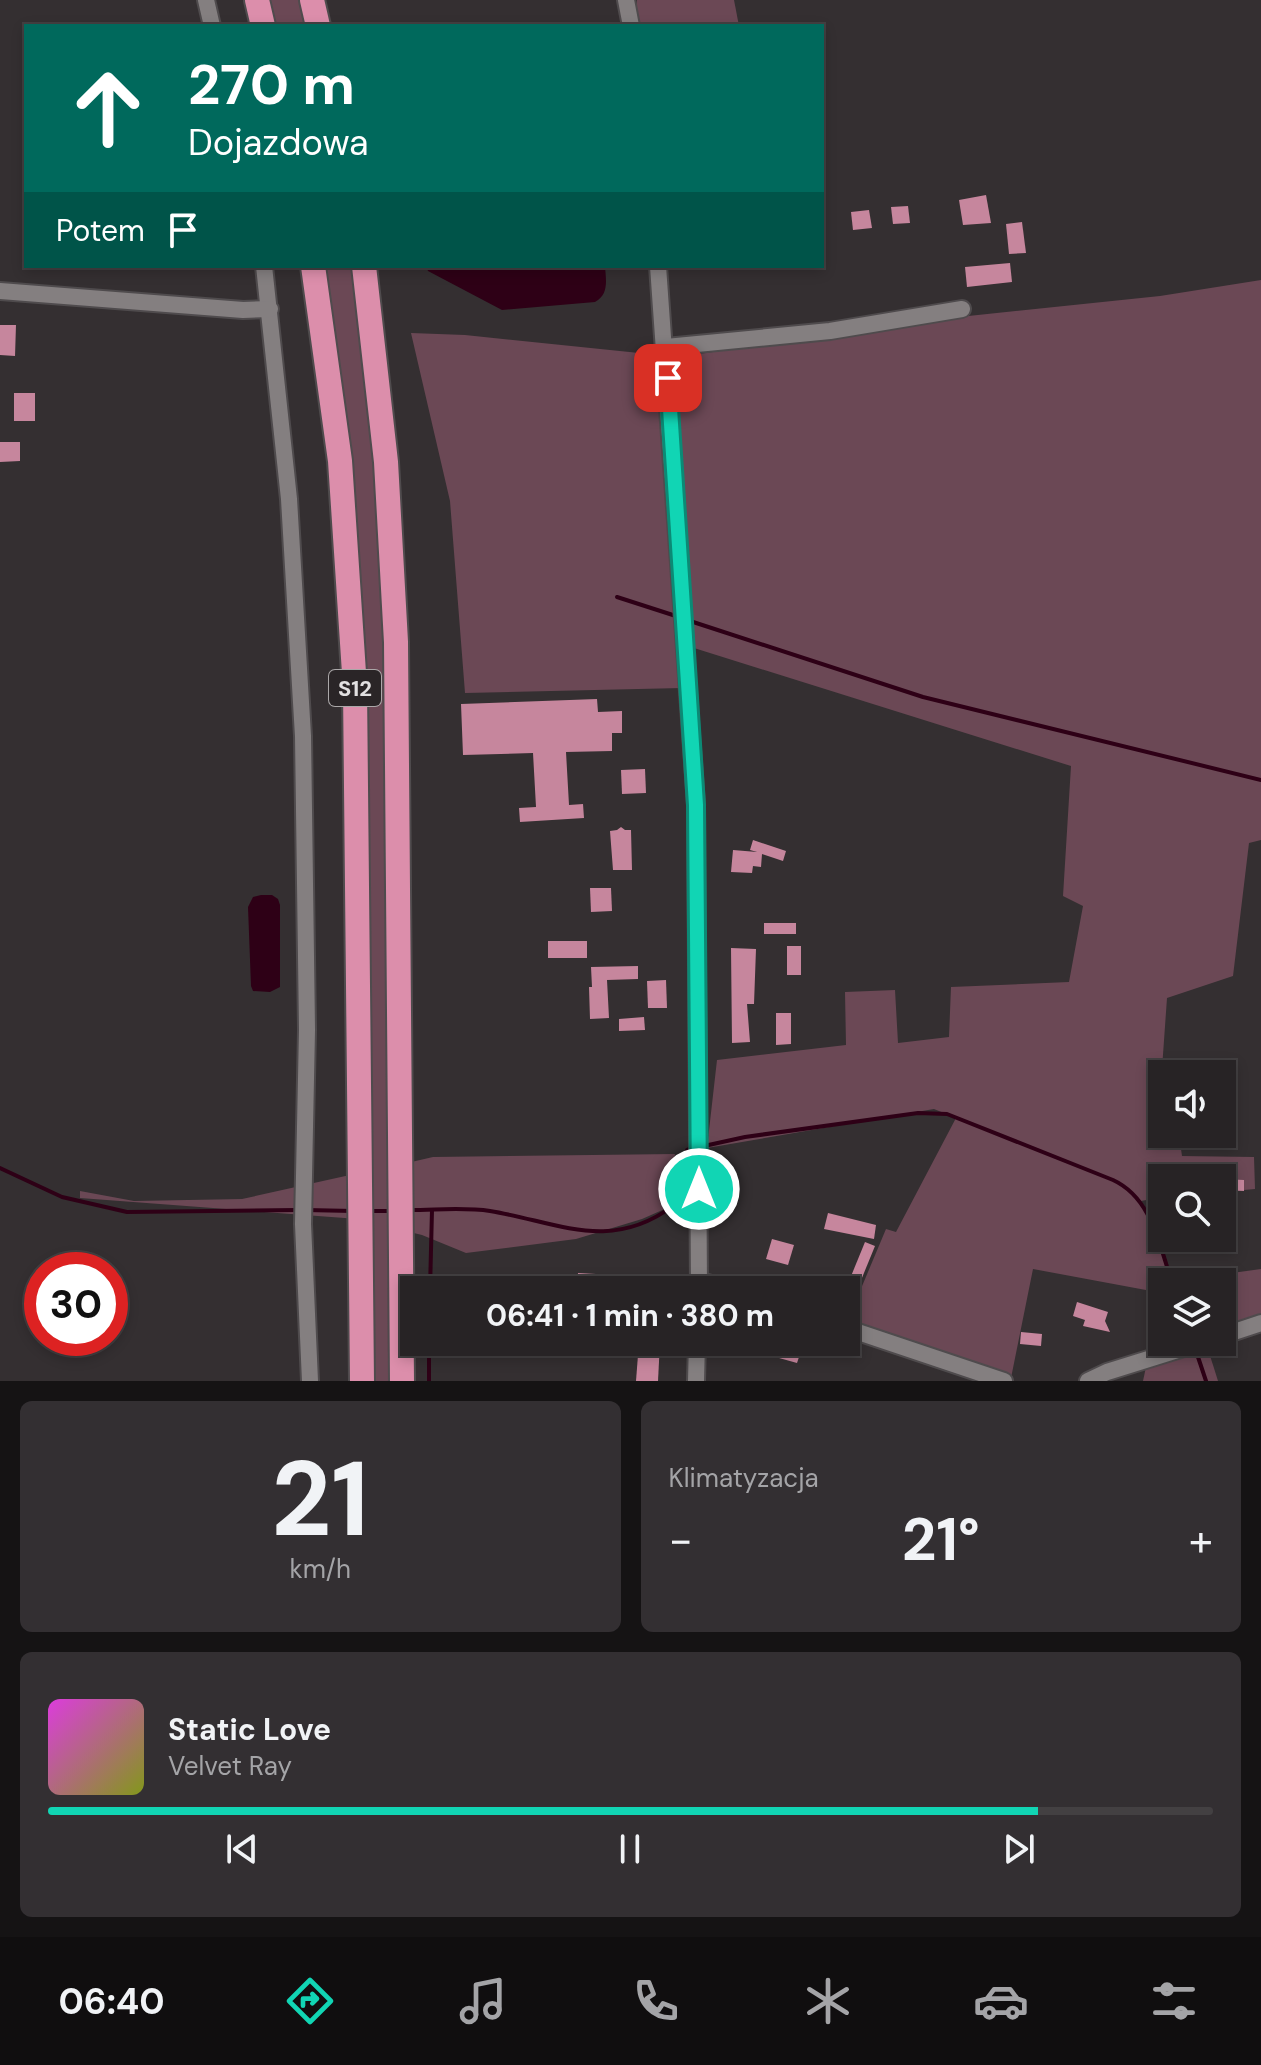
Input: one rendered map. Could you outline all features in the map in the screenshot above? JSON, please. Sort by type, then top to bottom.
[{"type":"highway","points":[[257,0],[263,24]]},
{"type":"highway","points":[[312,0],[318,24]]},
{"type":"highway","name":"S12","points":[[313,268],[340,461],[352,612],[358,800],[362,1381]]},
{"type":"highway","name":"S12","points":[[364,268],[382,411],[393,564],[398,724],[402,1381]]},
{"type":"street","points":[[206,0],[212,24]]},
{"type":"street","points":[[626,0],[631,24]]},
{"type":"street","points":[[264,268],[289,499],[303,736],[307,1015],[303,1224],[310,1381]]},
{"type":"street","points":[[658,268],[696,814],[699,1276]]},
{"type":"street","points":[[0,291],[243,310],[270,309]]},
{"type":"street","points":[[666,347],[830,331],[962,309]]},
{"type":"street","points":[[1236,1331],[1261,1323]]},
{"type":"street","points":[[860,1333],[1004,1381]]},
{"type":"street","points":[[696,1381],[697,1356]]},
{"type":"street","points":[[1088,1381],[1161,1356]]},
{"type":"shaded area","points":[[266,0],[302,0],[308,24],[272,24]]},
{"type":"shaded area","points":[[637,0],[734,0],[739,24],[637,24]]},
{"type":"shaded area","points":[[323,268],[354,268],[373,419],[385,592],[394,1166],[433,1157],[675,1154],[667,1208],[576,1239],[466,1253],[422,1235],[393,1228],[394,1381],[367,1381],[358,1219],[80,1198],[80,1191],[134,1201],[242,1199],[368,1171]]},
{"type":"shaded area","points":[[427,268],[605,268],[606,287],[595,302],[502,310]]},
{"type":"shaded area","points":[[1261,280],[1261,840],[1249,843],[1233,976],[1167,998],[1163,1060],[1148,1060],[1148,1148],[1181,1148],[1182,1156],[1254,1157],[1255,1189],[1236,1191],[1236,1164],[1148,1164],[1148,1200],[1141,1201],[1148,1211],[1148,1252],[1163,1252],[1169,1268],[1148,1268],[1148,1290],[1033,1269],[1011,1378],[860,1326],[860,1291],[886,1229],[896,1232],[956,1118],[934,1109],[707,1148],[717,1060],[846,1045],[845,992],[895,990],[898,1043],[949,1037],[951,987],[1069,982],[1083,906],[1063,896],[1071,766],[680,646],[682,688],[465,693],[450,501],[411,333],[465,335],[678,357],[940,319],[1160,296]]},
{"type":"shaded area","points":[[272,895],[280,905],[280,987],[270,992],[253,991],[251,986],[248,907],[253,897]]},
{"type":"shaded area","points":[[1261,1269],[1261,1316],[1236,1323],[1236,1272]]},
{"type":"shaded area","points":[[1178,1356],[1210,1356],[1218,1381],[1143,1381],[1146,1367]]},
{"type":"building","points":[[986,195],[991,223],[963,225],[959,200]]},
{"type":"building","points":[[908,206],[910,223],[893,224],[891,207]]},
{"type":"building","points":[[869,210],[872,228],[853,230],[851,212]]},
{"type":"building","points":[[1022,222],[1026,253],[1009,254],[1006,224]]},
{"type":"building","points":[[1010,263],[1012,282],[967,287],[965,267]]},
{"type":"building","points":[[0,325],[16,325],[15,356],[0,355]]},
{"type":"building","points":[[14,393],[35,393],[35,421],[14,421]]},
{"type":"building","points":[[0,442],[20,442],[20,461],[0,462]]},
{"type":"building","points":[[597,699],[598,712],[622,711],[622,733],[612,733],[612,751],[566,752],[569,805],[583,804],[584,818],[520,822],[519,808],[536,807],[533,753],[463,755],[461,704]]},
{"type":"building","points":[[645,769],[646,793],[622,794],[621,770]]},
{"type":"building","points":[[621,827],[631,830],[632,870],[613,870],[610,831]]},
{"type":"building","points":[[753,840],[786,851],[783,861],[762,854],[761,867],[753,866],[752,873],[731,872],[733,850],[757,852],[750,850]]},
{"type":"building","points":[[590,888],[611,888],[612,911],[591,912]]},
{"type":"building","points":[[764,923],[796,923],[796,934],[764,934]]},
{"type":"building","points":[[548,941],[587,941],[587,958],[548,958]]},
{"type":"building","points":[[787,946],[801,946],[801,975],[787,975]]},
{"type":"building","points":[[731,948],[756,949],[754,1004],[747,1004],[750,1042],[732,1043]]},
{"type":"building","points":[[638,966],[638,979],[607,980],[609,1018],[590,1019],[591,967]]},
{"type":"building","points":[[666,980],[667,1008],[648,1008],[647,981]]},
{"type":"building","points":[[776,1013],[791,1013],[791,1044],[776,1045]]},
{"type":"building","points":[[644,1017],[645,1030],[619,1031],[619,1019]]},
{"type":"building","points":[[1236,1180],[1244,1180],[1244,1191],[1236,1191]]},
{"type":"building","points":[[828,1213],[876,1225],[874,1239],[824,1229]]},
{"type":"building","points":[[772,1239],[794,1245],[788,1265],[766,1259]]},
{"type":"building","points":[[865,1242],[875,1246],[860,1283],[860,1276],[851,1276]]},
{"type":"building","points":[[578,1273],[596,1274],[596,1276],[578,1276]]},
{"type":"building","points":[[1077,1302],[1108,1312],[1105,1321],[1110,1332],[1083,1326],[1085,1320],[1073,1316]]},
{"type":"building","points":[[1021,1332],[1042,1334],[1041,1346],[1020,1344]]},
{"type":"building","points":[[638,1356],[659,1356],[658,1381],[636,1381]]},
{"type":"building","points":[[772,1356],[799,1356],[797,1363]]},
{"type":"waterway","points":[[617,597],[679,617]]},
{"type":"waterway","points":[[687,620],[923,697],[1261,780]]},
{"type":"waterway","points":[[704,1146],[745,1137],[918,1113],[947,1114],[1113,1180],[1126,1188],[1145,1210],[1168,1268]]},
{"type":"waterway","points":[[410,1210],[480,1210],[583,1230],[627,1228],[650,1220],[673,1206],[687,1150],[695,1146]]},
{"type":"waterway","points":[[0,1168],[62,1197],[127,1212],[297,1210]]},
{"type":"waterway","points":[[306,1210],[353,1211]]},
{"type":"waterway","points":[[430,1276],[432,1210]]},
{"type":"waterway","points":[[370,1211],[393,1211]]},
{"type":"waterway","points":[[429,1356],[429,1381]]},
{"type":"waterway","points":[[1198,1356],[1206,1381]]},
{"type":"route","points":[[668,378],[696,805],[699,1189]]}]
